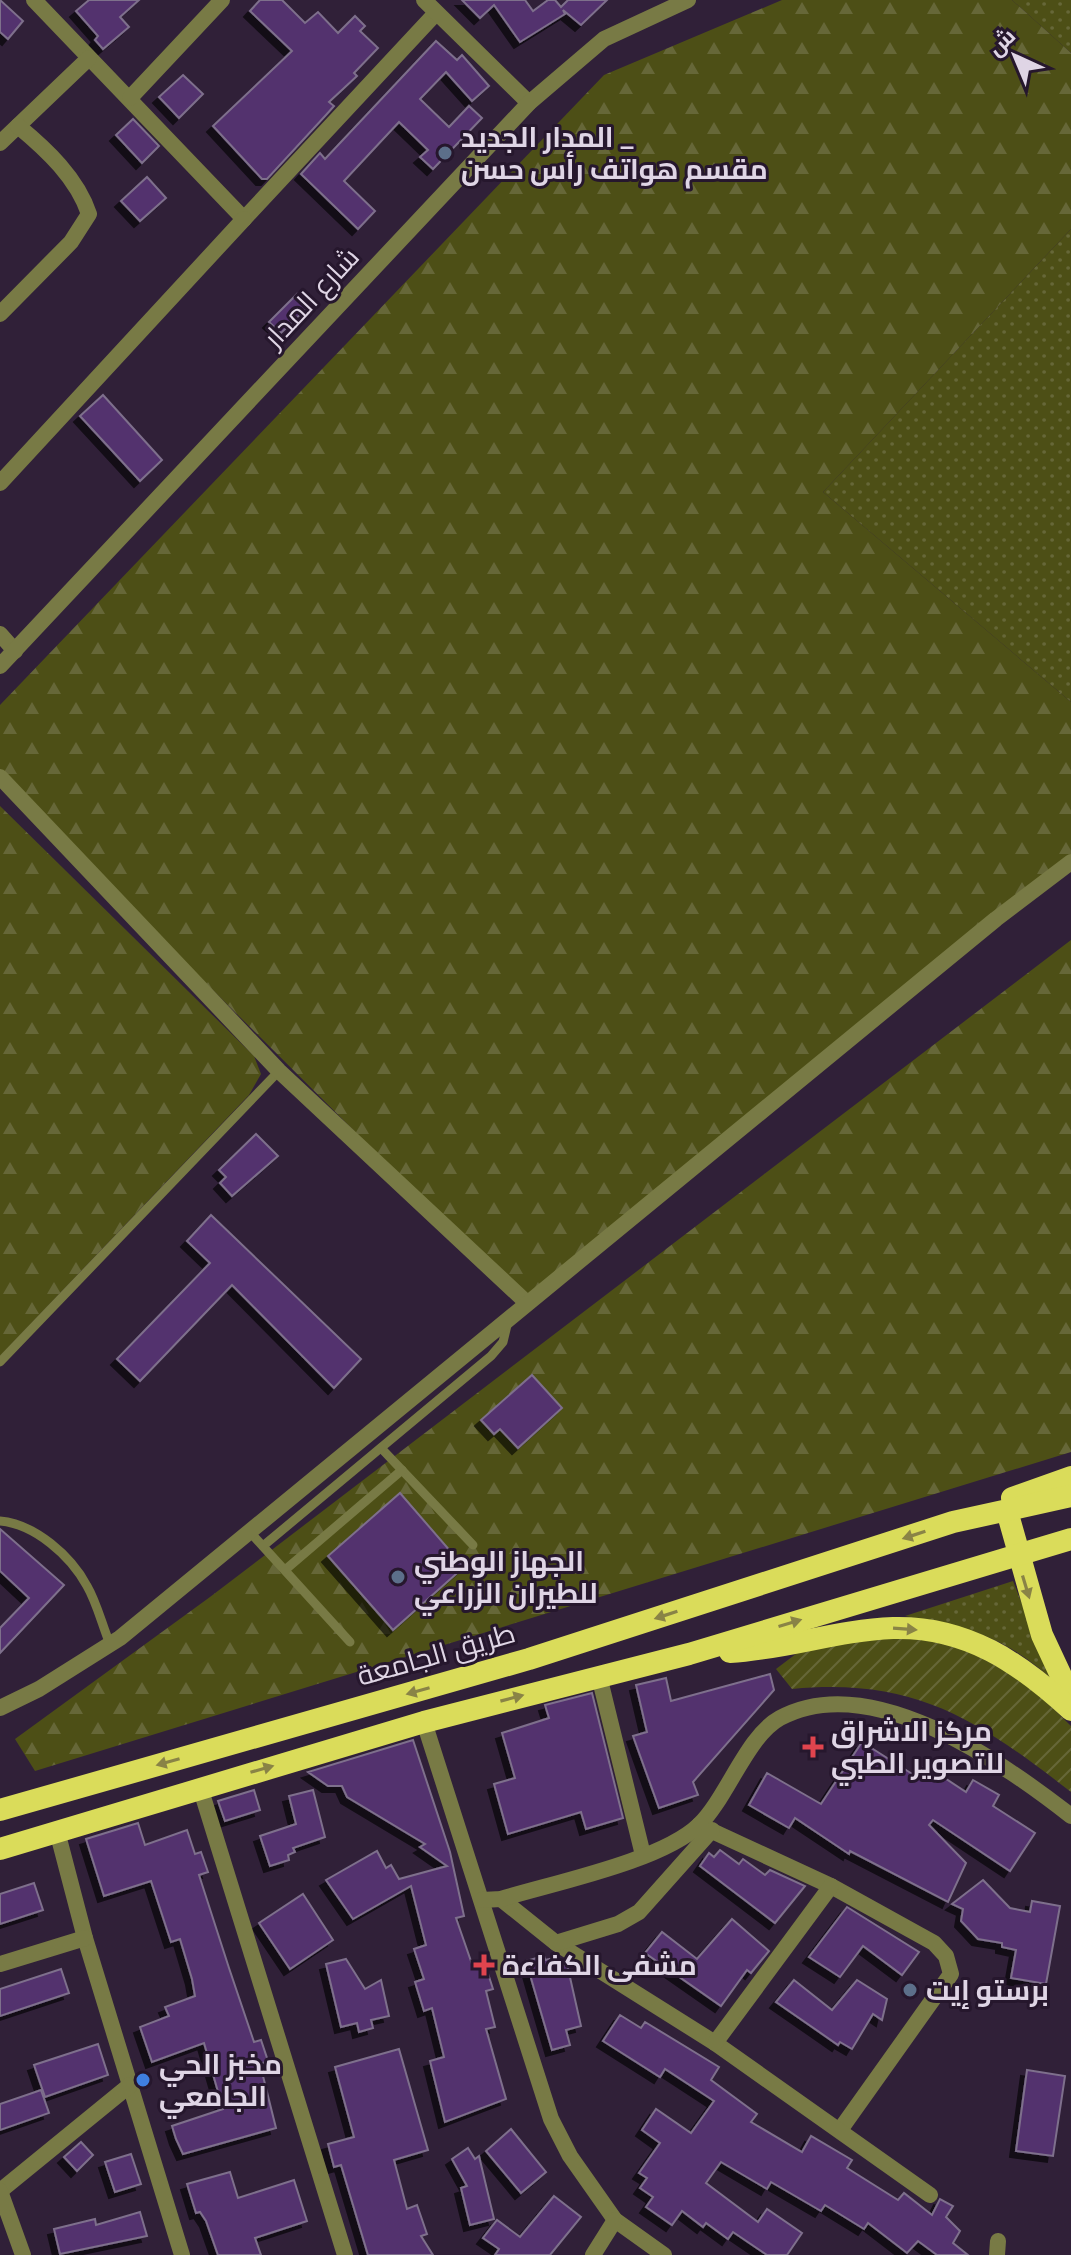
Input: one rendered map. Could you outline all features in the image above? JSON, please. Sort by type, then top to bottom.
[{"type":"highway","points":[[953,1522],[1071,1477]]},
{"type":"highway","name":"طريق الجامعة","points":[[5,1805],[529,1659],[953,1522],[1071,1496]]},
{"type":"highway","points":[[1007,1511],[1042,1635],[1071,1697]]},
{"type":"highway","points":[[0,1849],[424,1722],[689,1654],[1018,1552],[1071,1539]]},
{"type":"highway","points":[[689,1654],[744,1651],[894,1628],[928,1631],[1004,1655],[1071,1710]]},
{"type":"street","points":[[130,98],[222,0]]},
{"type":"street","points":[[424,0],[529,103]]},
{"type":"street","name":"شارع المدار","points":[[0,666],[529,103],[604,39],[688,0]]},
{"type":"street","points":[[42,3],[89,58],[244,219]]},
{"type":"street","points":[[0,483],[436,13]]},
{"type":"street","points":[[0,143],[89,58]]},
{"type":"street","points":[[0,314],[71,242],[89,214],[82,194],[44,147],[18,126]]},
{"type":"street","points":[[0,634],[15,651]]},
{"type":"street","points":[[0,777],[279,1071],[526,1302]]},
{"type":"street","points":[[0,1708],[39,1689],[110,1644],[983,929],[1071,862]]},
{"type":"street","points":[[599,1676],[643,1855]]},
{"type":"street","points":[[556,1943],[618,1924],[639,1912],[706,1827],[756,1742],[778,1719],[817,1706],[854,1705],[905,1717],[951,1735],[1028,1782],[1071,1816]]},
{"type":"street","points":[[424,1722],[551,2119],[570,2156],[615,2220],[664,2255]]},
{"type":"street","points":[[200,1787],[345,2255]]},
{"type":"street","points":[[482,1900],[501,1899],[643,1855],[706,1827]]},
{"type":"street","points":[[706,1827],[831,1886],[934,1943],[946,1956],[951,1974],[840,2130]]},
{"type":"street","points":[[57,1831],[85,1938],[182,2255]]},
{"type":"street","points":[[715,2043],[831,1886]]},
{"type":"street","points":[[501,1899],[556,1943],[715,2043],[930,2195]]},
{"type":"street","points":[[0,1964],[85,1938]]},
{"type":"street","points":[[23,2255],[0,2191],[130,2085]]},
{"type":"street","points":[[593,2255],[615,2220]]},
{"type":"lane","points":[[0,1362],[279,1071]]},
{"type":"lane","points":[[263,1546],[491,1356],[503,1342],[509,1316]]},
{"type":"lane","points":[[381,1448],[473,1545]]},
{"type":"lane","points":[[285,1570],[402,1470]]},
{"type":"lane","points":[[0,1521],[37,1533],[65,1557],[87,1586],[110,1644]]},
{"type":"lane","points":[[249,1531],[350,1642]]},
{"type":"green space","points":[[782,0],[1012,0],[1071,53],[1071,229],[823,492],[1071,702],[1071,862],[526,1302],[0,778],[0,705],[604,75]]},
{"type":"green space","points":[[1012,0],[1071,0],[1071,53]]},
{"type":"green space","points":[[1071,229],[1071,702],[823,492]]},
{"type":"green space","points":[[0,806],[254,1056],[261,1074],[249,1095],[0,1356]]},
{"type":"green space","points":[[1071,940],[1071,1452],[35,1771],[15,1739],[210,1597]]},
{"type":"green space","points":[[1013,1581],[1051,1678],[1016,1651],[983,1635],[905,1616]]},
{"type":"green space","points":[[920,1634],[957,1645],[1026,1682],[1071,1726],[1071,1792],[1005,1744],[943,1709],[910,1697],[874,1690],[835,1687],[792,1689],[776,1669],[809,1644]]},
{"type":"building","points":[[0,0],[23,21],[8,39],[0,32]]},
{"type":"building","points":[[89,0],[139,0],[120,17],[129,27],[103,49],[95,40],[98,36],[76,11]]},
{"type":"building","points":[[260,0],[282,0],[305,23],[318,12],[338,33],[355,16],[365,26],[360,31],[378,48],[354,73],[357,76],[329,102],[334,106],[267,179],[262,179],[213,126],[292,51],[250,11]]},
{"type":"building","points":[[462,0],[525,0],[533,11],[548,0],[555,0],[561,7],[568,0],[607,0],[581,25],[563,10],[565,14],[520,42],[494,5],[480,18]]},
{"type":"building","points":[[436,41],[457,60],[462,55],[489,86],[472,101],[446,72],[420,99],[449,127],[469,106],[482,118],[433,169],[420,157],[428,150],[399,122],[344,181],[375,211],[358,229],[301,174],[320,153],[325,159]]},
{"type":"building","points":[[183,75],[203,94],[179,118],[159,97]]},
{"type":"building","points":[[133,119],[159,146],[142,163],[116,135]]},
{"type":"building","points":[[147,177],[166,198],[140,221],[121,201]]},
{"type":"building","points":[[297,294],[309,306],[281,333],[269,322]]},
{"type":"building","points":[[103,395],[162,460],[140,481],[80,416]]},
{"type":"building","points":[[256,1134],[278,1156],[232,1196],[220,1183],[226,1177],[219,1170]]},
{"type":"building","points":[[211,1215],[361,1359],[334,1388],[232,1285],[140,1381],[117,1359],[210,1263],[187,1241]]},
{"type":"building","points":[[532,1375],[562,1408],[518,1448],[500,1429],[494,1434],[481,1420]]},
{"type":"building","points":[[400,1493],[464,1567],[393,1630],[328,1556]]},
{"type":"building","points":[[0,1529],[64,1585],[0,1653],[0,1628],[29,1598],[0,1571]]},
{"type":"building","points":[[770,1674],[774,1690],[693,1782],[698,1795],[659,1808],[633,1736],[647,1732],[636,1685],[666,1678],[671,1701]]},
{"type":"building","points":[[592,1693],[623,1818],[586,1829],[581,1812],[508,1834],[494,1784],[515,1778],[502,1733],[549,1718],[545,1705]]},
{"type":"building","points":[[413,1740],[450,1852],[464,1916],[456,1918],[472,1964],[484,1961],[493,1989],[486,1991],[495,2027],[486,2029],[506,2099],[445,2122],[430,2061],[444,2057],[432,2008],[424,2011],[415,1982],[424,1979],[414,1949],[426,1945],[411,1886],[353,1919],[326,1880],[377,1851],[386,1868],[391,1865],[399,1879],[447,1866],[420,1847],[425,1844],[347,1797],[342,1786],[328,1786],[308,1772]]},
{"type":"building","points":[[862,1742],[917,1777],[925,1765],[966,1792],[973,1780],[999,1795],[993,1806],[1035,1833],[1010,1871],[933,1820],[929,1825],[966,1863],[948,1902],[850,1851],[849,1854],[795,1818],[789,1828],[749,1805],[767,1773],[821,1804]]},
{"type":"building","points":[[254,1790],[260,1810],[225,1821],[218,1801]]},
{"type":"building","points":[[313,1790],[325,1837],[293,1848],[295,1852],[288,1855],[289,1860],[270,1866],[260,1836],[296,1824],[289,1796]]},
{"type":"building","points":[[138,1823],[145,1845],[187,1830],[195,1854],[201,1852],[208,1872],[199,1875],[254,2042],[261,2040],[268,2061],[260,2064],[276,2128],[183,2154],[176,2139],[172,2126],[223,2109],[204,2043],[152,2062],[140,2027],[169,2016],[165,2007],[195,1996],[180,1939],[171,1942],[151,1881],[104,1896],[86,1839]]},
{"type":"building","points":[[720,1850],[739,1864],[743,1859],[765,1875],[770,1870],[805,1886],[775,1923],[700,1866],[709,1853],[714,1857]]},
{"type":"building","points":[[983,1880],[1010,1908],[1030,1912],[1032,1901],[1060,1906],[1046,1984],[1011,1978],[1016,1950],[1002,1947],[1002,1943],[978,1939],[961,1921],[963,1909],[952,1904]]},
{"type":"building","points":[[34,1883],[43,1910],[0,1924],[0,1894]]},
{"type":"building","points":[[303,1894],[333,1940],[290,1969],[259,1923]]},
{"type":"building","points":[[847,1907],[919,1952],[902,1975],[863,1946],[840,1977],[809,1957]]},
{"type":"building","points":[[732,1919],[769,1951],[751,1973],[747,1970],[721,2006],[645,1953],[662,1932],[697,1959]]},
{"type":"building","points":[[544,1956],[545,1960],[554,1958],[557,1967],[567,1964],[581,2026],[566,2030],[570,2045],[552,2050],[526,1961]]},
{"type":"building","points":[[346,1959],[365,1989],[381,1980],[389,2016],[371,2020],[373,2028],[359,2032],[357,2023],[341,2027],[326,1964]]},
{"type":"building","points":[[61,1969],[69,1993],[0,2016],[0,1989]]},
{"type":"building","points":[[794,1980],[832,2010],[857,1980],[887,1999],[882,2020],[873,2014],[852,2049],[840,2042],[838,2045],[776,2002]]},
{"type":"building","points":[[620,2015],[641,2028],[645,2022],[719,2067],[711,2080],[757,2114],[751,2122],[802,2152],[811,2136],[852,2160],[847,2168],[898,2200],[904,2193],[932,2215],[940,2199],[953,2206],[946,2217],[960,2231],[953,2243],[968,2255],[937,2255],[918,2241],[907,2253],[868,2223],[864,2229],[825,2205],[821,2211],[771,2182],[767,2189],[721,2162],[706,2183],[758,2222],[767,2209],[802,2233],[787,2255],[767,2255],[733,2232],[728,2239],[706,2223],[703,2227],[682,2211],[672,2225],[646,2207],[653,2197],[640,2188],[647,2178],[639,2173],[660,2143],[642,2130],[656,2109],[691,2133],[714,2101],[665,2069],[660,2077],[603,2041]]},
{"type":"building","points":[[98,2044],[108,2075],[45,2097],[34,2065]]},
{"type":"building","points":[[399,2049],[428,2150],[394,2160],[407,2209],[417,2205],[427,2234],[421,2236],[433,2255],[368,2255],[341,2165],[334,2167],[328,2144],[354,2137],[335,2067]]},
{"type":"building","points":[[1027,2070],[1065,2076],[1053,2156],[1016,2151]]},
{"type":"building","points":[[41,2090],[49,2113],[0,2130],[0,2104]]},
{"type":"building","points":[[511,2129],[546,2172],[521,2193],[486,2151]]},
{"type":"building","points":[[81,2142],[93,2155],[77,2171],[64,2157]]},
{"type":"building","points":[[468,2148],[475,2159],[479,2156],[494,2219],[470,2225],[461,2188],[467,2186],[452,2159]]},
{"type":"building","points":[[131,2154],[141,2184],[115,2192],[105,2162]]},
{"type":"building","points":[[230,2172],[238,2198],[294,2180],[307,2221],[255,2238],[261,2255],[218,2255],[206,2221],[200,2212],[196,2213],[187,2184]]},
{"type":"building","points":[[554,2196],[581,2217],[550,2255],[495,2255],[499,2249],[483,2238],[497,2220],[520,2237]]},
{"type":"building","points":[[140,2212],[147,2236],[60,2254],[54,2229],[95,2219],[96,2225]]},
{"type":"place","name":"المدار الجديد _ مقسم هواتف رأس حسن","points":[[445,153]]},
{"type":"place","name":"الجهاز الوطني للطيران الزراعي","points":[[398,1577]]},
{"type":"place","name":"مركز الاشراق للتصوير الطبي","points":[[813,1747]]},
{"type":"place","name":"مشفى الكفاءة","points":[[484,1965]]},
{"type":"place","name":"برستو إيت","points":[[910,1990]]},
{"type":"place","name":"مخبز الحي الجامعي","points":[[143,2080]]}]
